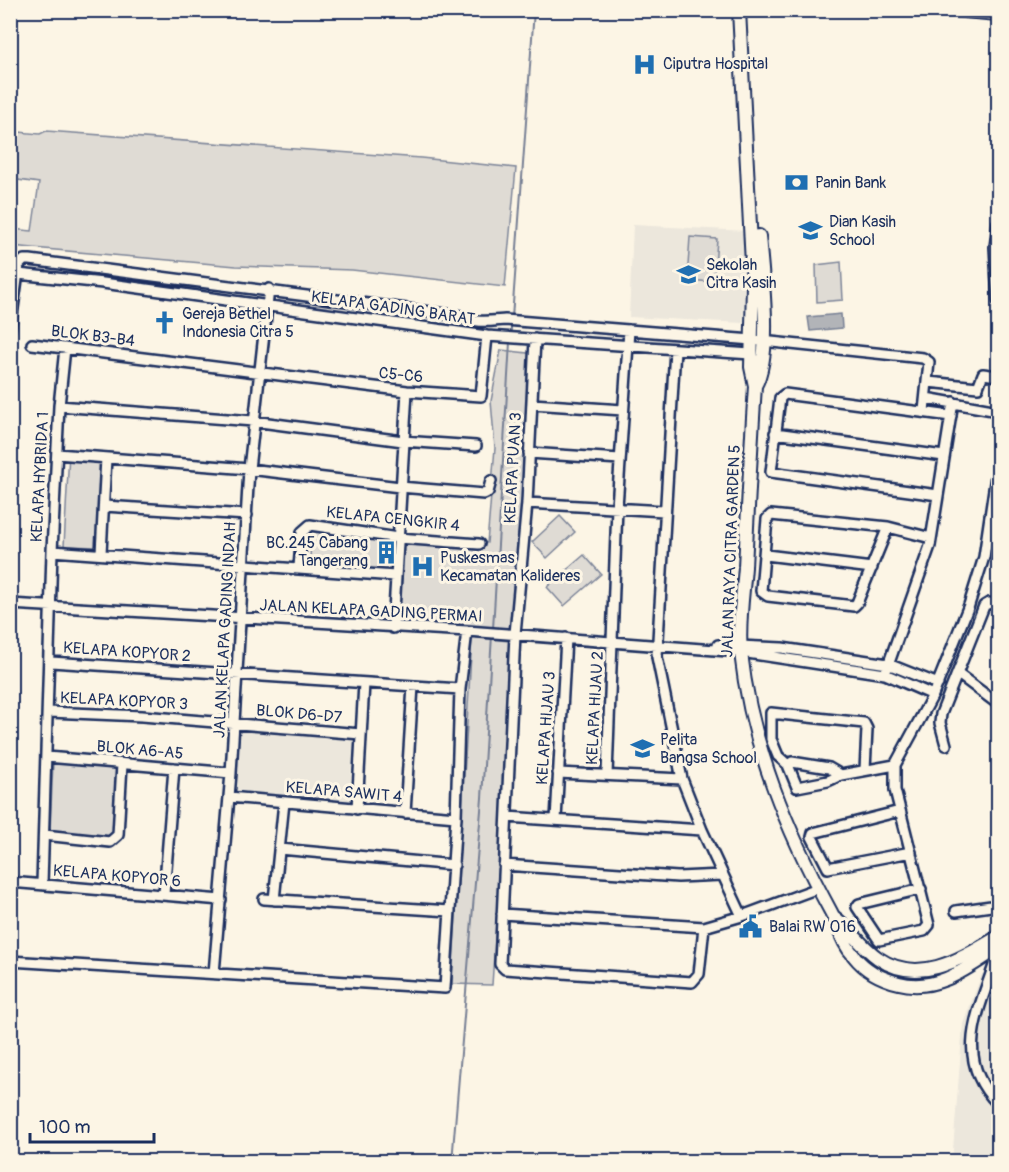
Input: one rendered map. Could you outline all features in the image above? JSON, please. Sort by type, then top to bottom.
[{"type":"street","points":[[733,10],[739,92],[744,96]]},
{"type":"street","name":"JALAN RAYA CITRA GARDEN 5","points":[[741,10],[753,284],[758,340],[763,366],[755,386]]},
{"type":"street","name":"JALAN RAYA CITRA GARDEN 5","points":[[741,10],[758,340],[751,354],[755,386],[741,649],[759,746],[783,814],[833,916]]},
{"type":"street","points":[[952,10],[999,14]]},
{"type":"street","points":[[999,223],[997,265],[999,301]]},
{"type":"street","points":[[10,330],[21,262],[30,260],[270,290],[461,316],[486,322],[529,321],[758,340],[927,359],[929,362],[924,411]]},
{"type":"street","name":"KELAPA GADING BARAT","points":[[18,274],[268,305],[487,336],[751,354]]},
{"type":"street","name":"JALAN KELAPA GADING INDAH","points":[[214,973],[231,773],[249,469],[270,290]]},
{"type":"street","name":"KELAPA HIJAU 2","points":[[607,775],[617,507],[629,330]]},
{"type":"street","name":"C5-C6","points":[[259,372],[407,391],[482,395],[487,336]]},
{"type":"street","name":"KELAPA PUAN 3","points":[[530,339],[532,404],[530,453],[515,634],[500,964],[505,969],[692,982],[699,974],[704,927]]},
{"type":"street","name":"BLOK B3-B4","points":[[32,344],[259,372]]},
{"type":"street","name":"KELAPA HYBRIDA 1","points":[[42,884],[51,662],[52,551],[59,406],[65,348]]},
{"type":"street","points":[[675,349],[656,646],[666,708],[682,779],[702,830],[741,916]]},
{"type":"street","points":[[927,382],[978,387],[983,374],[999,376]]},
{"type":"street","points":[[393,628],[407,391]]},
{"type":"street","points":[[938,495],[775,474],[770,467],[780,398],[785,394],[951,416]]},
{"type":"street","points":[[926,398],[999,411]]},
{"type":"street","points":[[885,674],[931,538],[953,402]]},
{"type":"street","points":[[532,404],[623,410]]},
{"type":"street","points":[[59,406],[254,421],[403,441],[476,446]]},
{"type":"street","points":[[775,433],[944,456]]},
{"type":"street","points":[[530,453],[620,459]]},
{"type":"street","points":[[57,454],[249,469],[400,488],[486,494],[490,489],[491,481]]},
{"type":"street","points":[[101,553],[106,458]]},
{"type":"street","points":[[921,889],[857,905],[879,940],[927,929],[929,925],[921,889],[895,790],[896,765],[938,684],[982,563],[999,462]]},
{"type":"street","points":[[527,502],[664,511]]},
{"type":"street","points":[[104,506],[247,515]]},
{"type":"street","points":[[888,527],[858,603],[850,607],[764,594],[761,591],[766,555],[767,519],[771,515],[888,527],[931,538]]},
{"type":"street","name":"KELAPA CENGKIR 4","points":[[299,567],[302,532],[310,525],[398,538],[479,544]]},
{"type":"street","points":[[52,551],[299,567],[395,576]]},
{"type":"street","points":[[766,555],[872,568]]},
{"type":"street","points":[[946,745],[940,723],[941,714],[984,606],[989,603],[999,604]]},
{"type":"street","name":"JALAN KELAPA GADING PERMAI","points":[[10,604],[515,634],[656,646],[693,648],[698,645],[781,653]]},
{"type":"street","points":[[10,961],[445,988],[454,865],[460,689],[467,631]]},
{"type":"street","name":"KELAPA HIJAU 3","points":[[556,820],[566,638]]},
{"type":"street","points":[[781,653],[888,664],[938,684]]},
{"type":"street","points":[[781,653],[885,674],[933,695]]},
{"type":"street","name":"KELAPA KOPYOR 2","points":[[51,662],[460,689]]},
{"type":"street","points":[[958,674],[999,704]]},
{"type":"street","points":[[357,809],[364,683]]},
{"type":"street","points":[[405,813],[413,686]]},
{"type":"street","points":[[865,770],[867,729],[864,723],[773,711],[771,739],[778,756],[788,765],[797,787],[828,781],[841,775],[896,765]]},
{"type":"street","name":"KELAPA KOPYOR 3","points":[[49,712],[234,723]]},
{"type":"street","name":"BLOK D6-D7","points":[[234,723],[361,734]]},
{"type":"street","name":"BLOK A6-A5","points":[[47,757],[231,773]]},
{"type":"street","points":[[788,765],[792,762],[829,768],[841,775]]},
{"type":"street","points":[[44,836],[110,842],[115,840],[118,835],[122,764]]},
{"type":"street","points":[[164,894],[174,768]]},
{"type":"street","points":[[558,772],[682,779]]},
{"type":"street","name":"KELAPA SAWIT 4","points":[[229,797],[456,817]]},
{"type":"street","points":[[274,900],[284,802]]},
{"type":"street","points":[[900,811],[811,835],[828,868],[911,852]]},
{"type":"street","points":[[507,817],[702,830]]},
{"type":"street","points":[[280,849],[454,865]]},
{"type":"street","points":[[504,865],[678,877],[722,875]]},
{"type":"street","name":"KELAPA KOPYOR 6","points":[[10,882],[221,900]]},
{"type":"street","points":[[502,914],[704,927],[818,888]]},
{"type":"street","points":[[264,899],[450,911]]},
{"type":"street","points":[[956,910],[999,905]]},
{"type":"street","points":[[833,916],[850,929],[876,957],[897,968],[909,971],[939,968],[998,938]]},
{"type":"street","points":[[833,916],[843,943],[855,958],[878,976],[902,984],[927,985],[942,982],[999,948]]},
{"type":"street","points":[[999,954],[976,1024],[972,1046],[972,1064],[980,1082],[999,1104]]},
{"type":"shaded area","points":[[46,131],[421,158],[516,168],[505,287],[352,270],[236,266],[11,246],[11,229],[32,231],[39,183],[11,179],[11,156],[19,132],[40,134]]},
{"type":"shaded area","name":"Sekolah Citra Kasih","points":[[633,225],[747,231],[743,323],[629,317]]},
{"type":"shaded area","points":[[690,237],[717,239],[714,282],[687,280]]},
{"type":"shaded area","points":[[841,262],[843,300],[817,302],[816,265]]},
{"type":"shaded area","points":[[841,314],[842,328],[810,331],[808,317]]},
{"type":"shaded area","points":[[501,350],[536,354],[529,451],[510,629],[399,621],[400,537],[487,543],[495,448],[491,401]]},
{"type":"shaded area","points":[[69,453],[102,454],[99,547],[64,546]]},
{"type":"shaded area","points":[[560,516],[575,532],[547,558],[532,542]]},
{"type":"shaded area","points":[[311,529],[391,535],[391,571],[310,562]]},
{"type":"shaded area","points":[[584,555],[601,574],[564,606],[547,587]]},
{"type":"shaded area","points":[[472,637],[509,641],[503,817],[492,985],[452,984]]},
{"type":"shaded area","points":[[237,730],[354,740],[349,804],[233,795]]},
{"type":"shaded area","points":[[53,762],[118,767],[114,836],[50,831]]},
{"type":"shaded area","points":[[998,969],[998,1161],[952,1162],[963,1024],[982,974]]},
{"type":"waterway","points":[[512,318],[534,10]]},
{"type":"waterway","points":[[511,324],[511,336]]},
{"type":"waterway","points":[[493,629],[510,342]]},
{"type":"waterway","points":[[452,1162],[482,798],[492,635]]},
{"type":"place","name":"Ciputra Hospital","points":[[645,64]]},
{"type":"place","name":"Panin Bank","points":[[797,183]]},
{"type":"place","name":"Dian Kasih School","points":[[811,231]]},
{"type":"place","name":"Sekolah Citra Kasih","points":[[688,274]]},
{"type":"place","name":"Gereja Bethel Indonesia Citra 5","points":[[164,323]]},
{"type":"place","name":"BC.245 Cabang Tangerang","points":[[386,552]]},
{"type":"place","name":"Puskesmas Kecamatan Kalideres","points":[[422,567]]},
{"type":"place","name":"Pelita Bangsa School","points":[[642,749]]},
{"type":"place","name":"Balai RW 016","points":[[751,927]]}]
